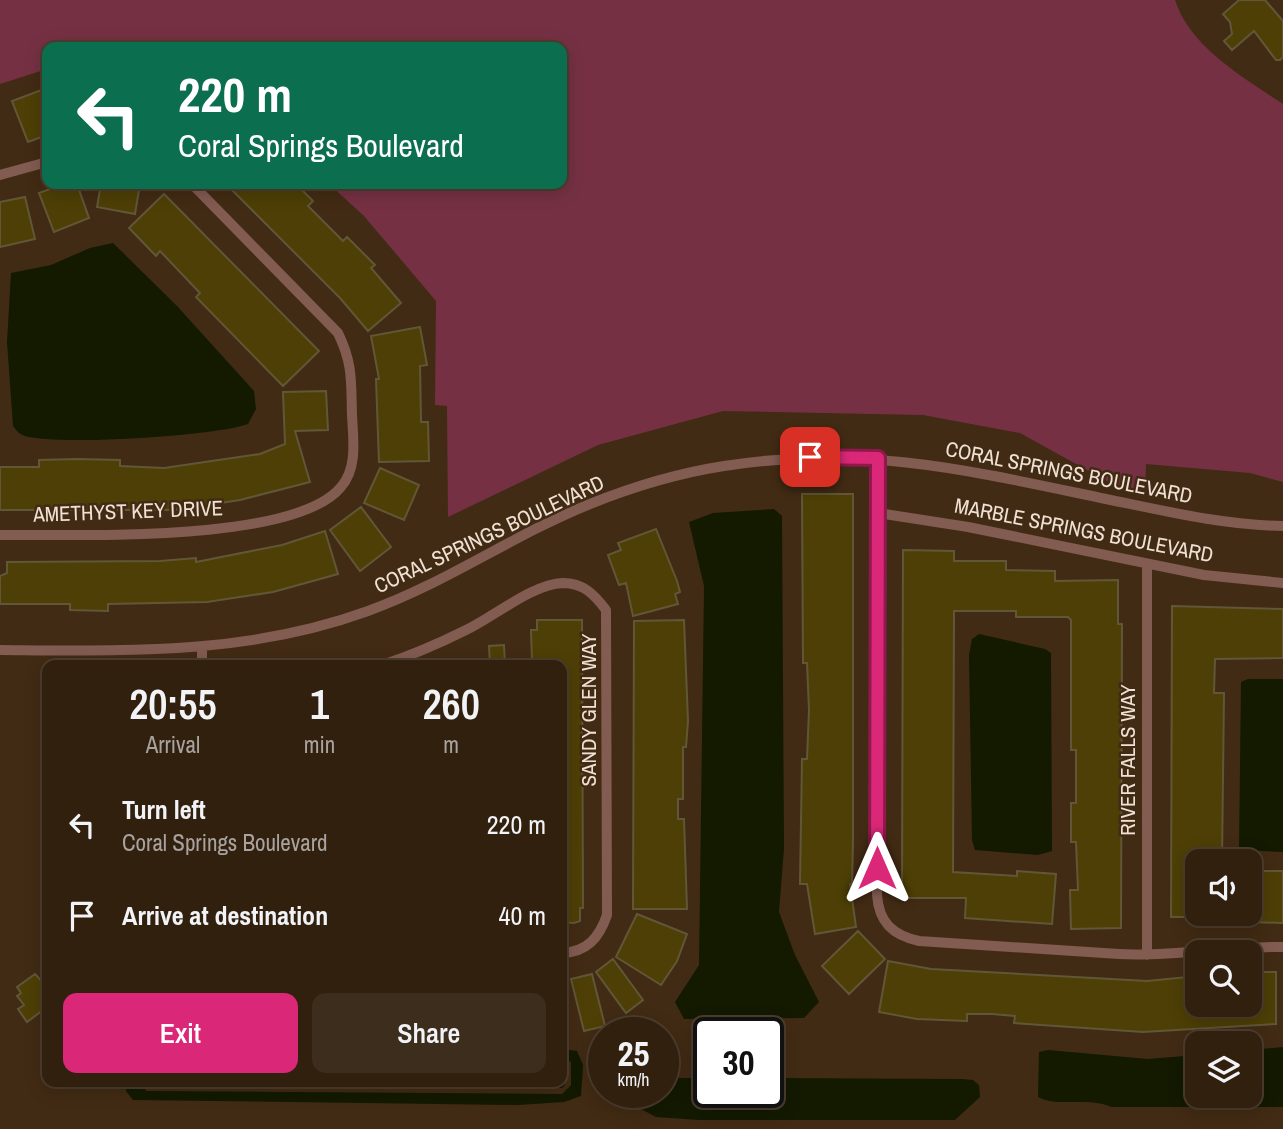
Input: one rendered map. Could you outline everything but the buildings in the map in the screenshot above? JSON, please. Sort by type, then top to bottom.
[{"type":"street","points":[[0,175],[42,163]]},
{"type":"street","name":"AMETHYST KEY DRIVE","points":[[0,535],[151,534],[248,525],[326,502],[343,485],[351,468],[353,451],[351,359],[338,333],[197,189]]},
{"type":"street","name":"CORAL SPRINGS BOULEVARD","points":[[0,650],[202,648],[305,631],[368,611],[433,585],[589,504],[655,482],[722,466],[789,458],[878,458],[961,469],[1205,519],[1283,526]]},
{"type":"street","points":[[878,458],[877,895],[881,918],[894,932],[919,941],[1147,956],[1238,947],[1283,947]]},
{"type":"street","name":"MARBLE SPRINGS BOULEVARD","points":[[878,513],[968,527],[1204,575],[1283,583]]},
{"type":"street","name":"RIVER FALLS WAY","points":[[1147,564],[1147,956]]},
{"type":"street","name":"SANDY GLEN WAY","points":[[394,660],[466,631],[543,587],[561,583],[577,584],[594,594],[606,610],[607,915],[601,932],[588,946],[574,953],[567,953]]},
{"type":"street","points":[[202,648],[202,660]]},
{"type":"shaded area","points":[[0,0],[1175,0],[1182,17],[1205,47],[1283,104],[1283,482],[1250,473],[1146,464],[1145,493],[1125,491],[1020,433],[923,415],[723,411],[598,445],[448,517],[447,406],[435,405],[436,301],[364,216],[334,189],[567,189],[567,42],[42,42],[42,71],[0,84]]},
{"type":"shaded area","points":[[113,243],[177,306],[254,391],[256,409],[248,424],[172,436],[101,440],[42,439],[23,435],[13,426],[7,342],[11,273],[51,265],[90,248]]},
{"type":"shaded area","points":[[774,509],[782,516],[784,848],[779,912],[795,955],[819,1002],[804,1018],[684,1019],[675,1002],[699,965],[704,586],[689,522],[713,513]]},
{"type":"shaded area","points":[[979,634],[1045,649],[1051,653],[1052,851],[1038,855],[975,850],[972,840],[969,655],[972,639]]},
{"type":"shaded area","points":[[1248,679],[1283,679],[1283,852],[1239,849],[1241,682]]},
{"type":"shaded area","points":[[1283,1047],[1283,1107],[1262,1107],[1262,1049]]},
{"type":"shaded area","points":[[567,1050],[577,1051],[583,1065],[581,1096],[564,1102],[518,1105],[133,1100],[126,1091],[126,1087],[142,1087],[147,1091],[562,1094],[571,1085],[571,1062],[567,1060]]},
{"type":"shaded area","points":[[1048,1050],[1148,1059],[1185,1056],[1185,1107],[1112,1107],[1092,1102],[1055,1102],[1038,1097],[1039,1052]]},
{"type":"shaded area","points":[[679,1078],[693,1078],[693,1108],[784,1108],[784,1078],[973,1080],[979,1085],[980,1097],[955,1120],[699,1120],[656,1117],[639,1108],[679,1108]]},
{"type":"shaded area","points":[[424,1087],[563,1087],[562,1088]]},
{"type":"route","points":[[810,457],[878,458],[877,868]]}]
